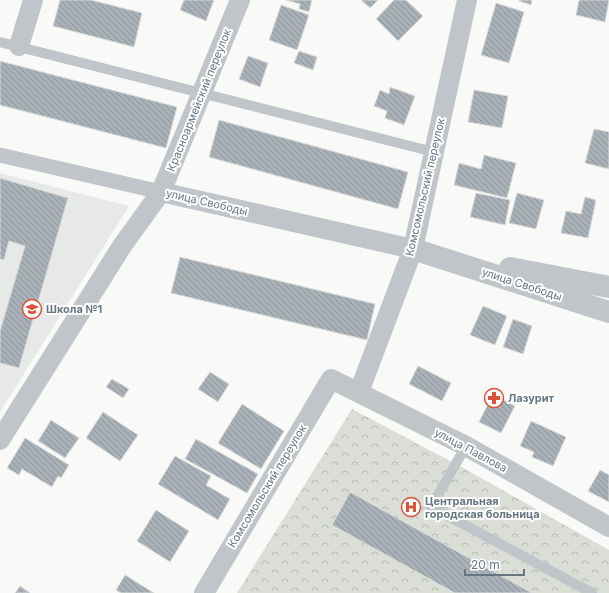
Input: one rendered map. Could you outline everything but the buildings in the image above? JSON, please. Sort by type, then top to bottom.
[{"type":"street","points":[[9,44],[33,0]]},
{"type":"street","name":"Красноармейский переулок","points":[[0,440],[122,246],[161,192],[240,0]]},
{"type":"street","name":"Комсомольский переулок","points":[[359,392],[413,249],[467,0]]},
{"type":"street","name":"улица Свободы","points":[[0,155],[413,249],[609,287]]},
{"type":"street","name":"улица Свободы","points":[[413,249],[609,312]]},
{"type":"street","name":"Комсомольский переулок","points":[[204,593],[331,379]]},
{"type":"street","name":"улица Павлова","points":[[331,379],[466,446],[609,527]]},
{"type":"lane","points":[[9,44],[434,152]]},
{"type":"lane","points":[[466,446],[431,507],[592,593]]},
{"type":"shaded area","name":"Школа №1","points":[[0,173],[129,206],[0,412]]},
{"type":"green space","name":"Центральная городская больница","points":[[352,409],[456,464],[609,550],[609,593],[237,593]]},
{"type":"place","name":"Школа №1","points":[[32,309]]},
{"type":"place","name":"Лазурит","points":[[494,398]]},
{"type":"place","name":"Центральная городская больница","points":[[411,507]]}]
